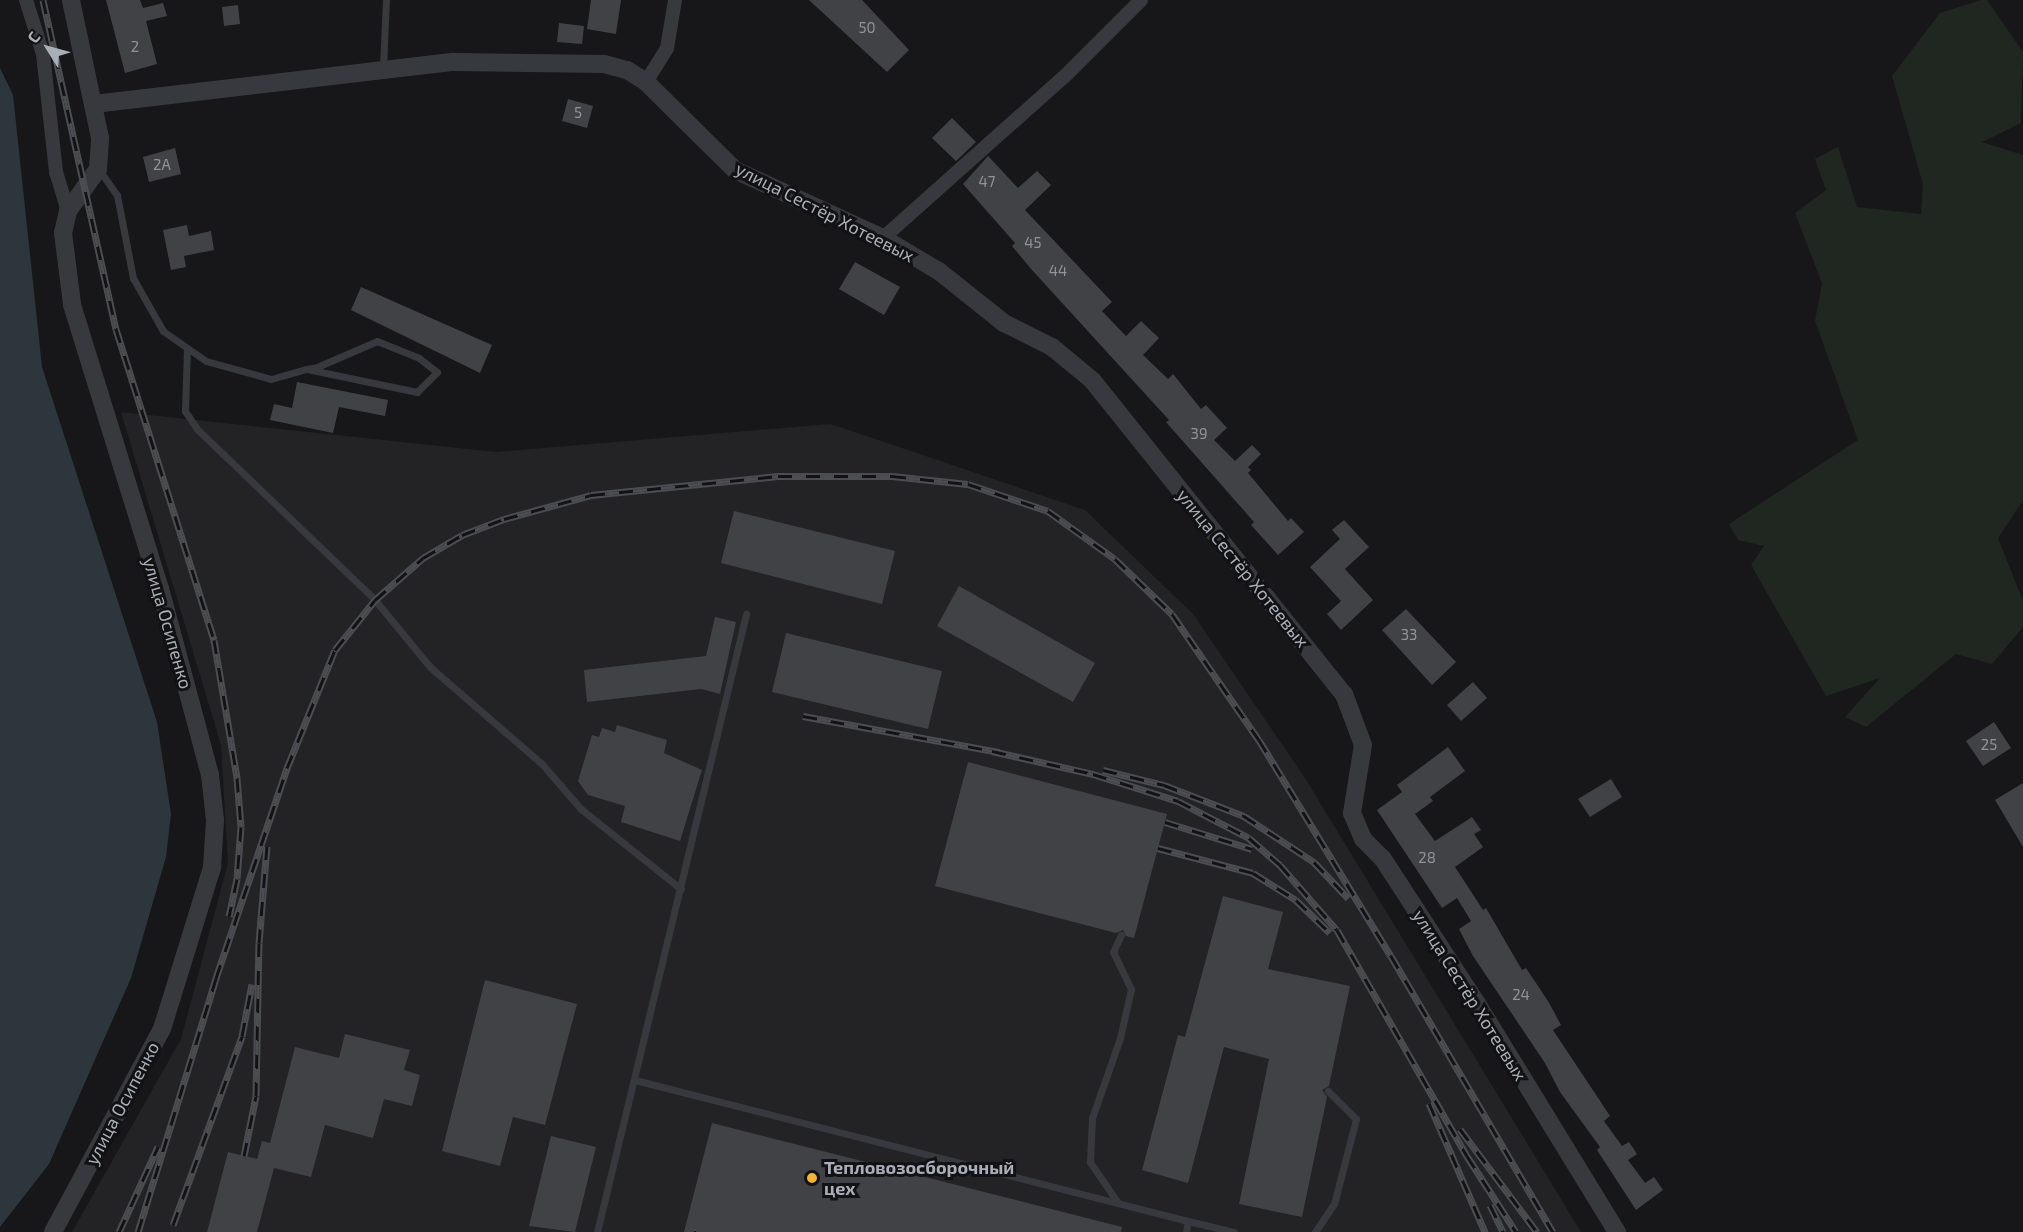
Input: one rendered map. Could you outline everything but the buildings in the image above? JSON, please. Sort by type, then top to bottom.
[{"type":"street","points":[[26,0],[43,54],[56,172],[68,211]]},
{"type":"street","points":[[71,0],[100,138],[98,169]]},
{"type":"street","points":[[645,82],[667,48],[675,0]]},
{"type":"street","points":[[883,238],[1064,76],[1141,0]]},
{"type":"street","name":"улица Сестёр Хотеевых","points":[[94,104],[454,62],[604,64],[627,70],[645,82],[735,170],[883,238],[940,272],[1005,323],[1052,347],[1092,380],[1344,694],[1364,745],[1352,813],[1363,839],[1383,859],[1476,1002],[1617,1232]]},
{"type":"street","name":"улица Осипенко","points":[[53,1232],[162,1029],[212,867],[215,820],[210,775],[163,600],[72,304],[63,233],[68,211],[98,169]]},
{"type":"lane","points":[[383,70],[386,0]]},
{"type":"lane","points":[[98,169],[117,195],[133,278],[163,331],[206,362],[271,379],[307,369],[377,341],[419,358],[438,372],[417,392],[307,369]]},
{"type":"lane","points":[[187,348],[185,411],[198,430],[375,600],[430,667],[542,764],[581,809],[681,889]]},
{"type":"lane","points":[[597,1232],[746,614]]},
{"type":"lane","points":[[1118,1203],[1090,1162],[1092,1118],[1120,1038],[1131,989],[1113,952],[1121,935]]},
{"type":"lane","points":[[635,1080],[1234,1232]]},
{"type":"lane","points":[[1315,1232],[1334,1204],[1356,1119],[1328,1091]]},
{"type":"lane","points":[[1186,1232],[1188,1221]]},
{"type":"shaded area","points":[[1987,0],[2023,52],[2021,123],[1982,142],[2023,155],[2023,500],[1998,538],[2023,601],[2023,627],[1992,664],[1956,654],[1866,727],[1845,717],[1880,678],[1826,696],[1751,565],[1764,546],[1738,540],[1729,524],[1858,440],[1815,321],[1822,283],[1795,213],[1826,190],[1815,159],[1838,147],[1857,207],[1921,214],[1923,184],[1892,76],[1940,13]]},
{"type":"shaded area","points":[[0,68],[13,95],[42,367],[157,722],[171,814],[166,857],[131,978],[49,1164],[0,1227]]},
{"type":"shaded area","points":[[121,412],[496,452],[831,424],[1085,510],[1193,614],[1305,778],[1581,1232],[72,1232],[181,1039],[228,863],[221,745]]},
{"type":"railway","points":[[43,0],[116,329],[214,640],[237,778],[241,827],[237,879],[229,916]]},
{"type":"railway","points":[[138,1232],[216,978],[287,768],[335,650],[375,600],[423,558],[462,535],[504,519],[591,495],[778,476],[892,476],[968,484],[1048,511],[1115,559],[1172,614],[1259,740],[1391,956],[1553,1232]]},
{"type":"railway","points":[[803,716],[1000,752]]},
{"type":"railway","points":[[992,751],[1093,774],[1178,801],[1249,838],[1280,865],[1337,930],[1467,1156],[1516,1232]]},
{"type":"railway","points":[[1103,770],[1164,785],[1244,816],[1314,862],[1348,898]]},
{"type":"railway","points":[[1165,822],[1252,849]]},
{"type":"railway","points":[[244,1156],[256,1096],[259,943],[267,846]]},
{"type":"railway","points":[[1158,848],[1253,873],[1296,900],[1330,933]]},
{"type":"railway","points":[[173,1225],[242,1036],[252,984]]},
{"type":"railway","points":[[1429,1103],[1485,1232]]},
{"type":"railway","points":[[1460,1129],[1537,1232]]},
{"type":"railway","points":[[119,1232],[158,1147]]},
{"type":"railway","points":[[1490,1205],[1503,1232]]},
{"type":"place","name":"Тепловозосборочный цех","points":[[812,1178]]}]
